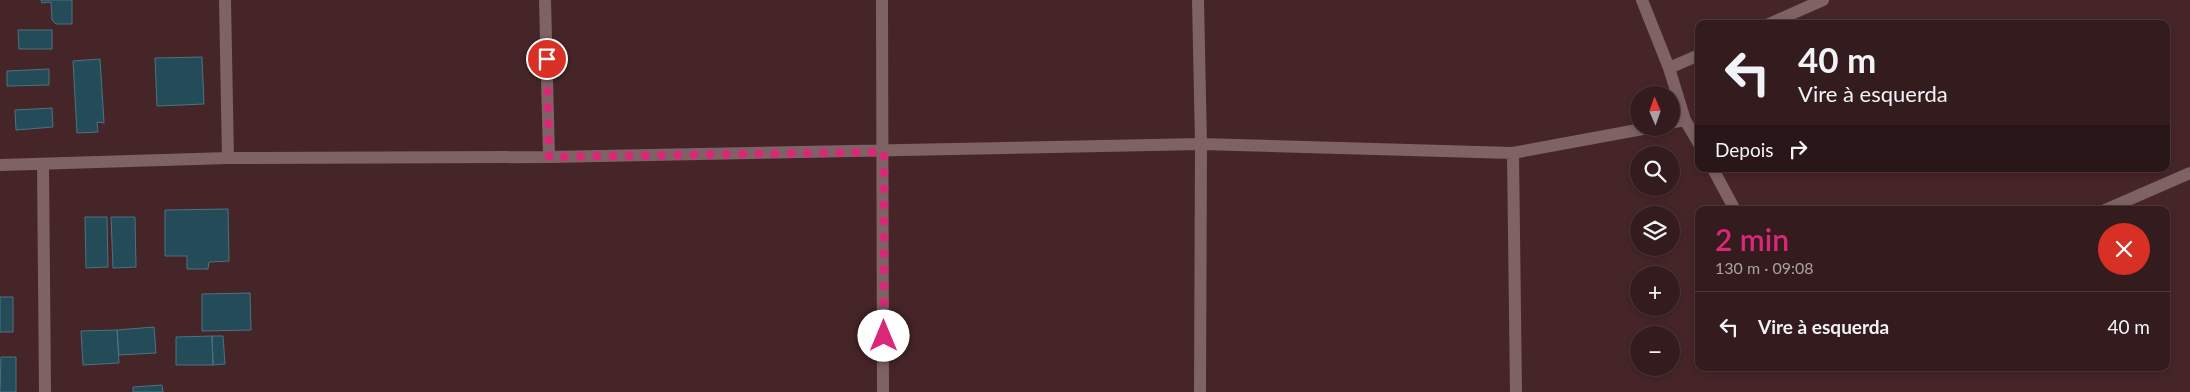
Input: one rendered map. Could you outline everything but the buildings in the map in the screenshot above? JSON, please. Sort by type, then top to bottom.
[{"type":"street","points":[[225,0],[228,158]]},
{"type":"street","points":[[545,0],[549,157]]},
{"type":"street","points":[[882,0],[884,392]]},
{"type":"street","points":[[1198,0],[1201,144],[1200,392]]},
{"type":"street","points":[[1642,0],[1669,68],[1685,120],[1695,137]]},
{"type":"street","points":[[1778,20],[1823,0]]},
{"type":"street","points":[[1669,68],[1695,56]]},
{"type":"street","points":[[1680,121],[1685,120]]},
{"type":"street","points":[[0,165],[228,158],[549,157],[884,152],[1201,144],[1513,153],[1630,131]]},
{"type":"street","points":[[1513,153],[1516,392]]},
{"type":"street","points":[[43,164],[46,392]]},
{"type":"street","points":[[1715,172],[1733,206]]},
{"type":"street","points":[[2115,206],[2190,173]]},
{"type":"route","points":[[547,59],[549,157],[884,152],[884,336]]}]
